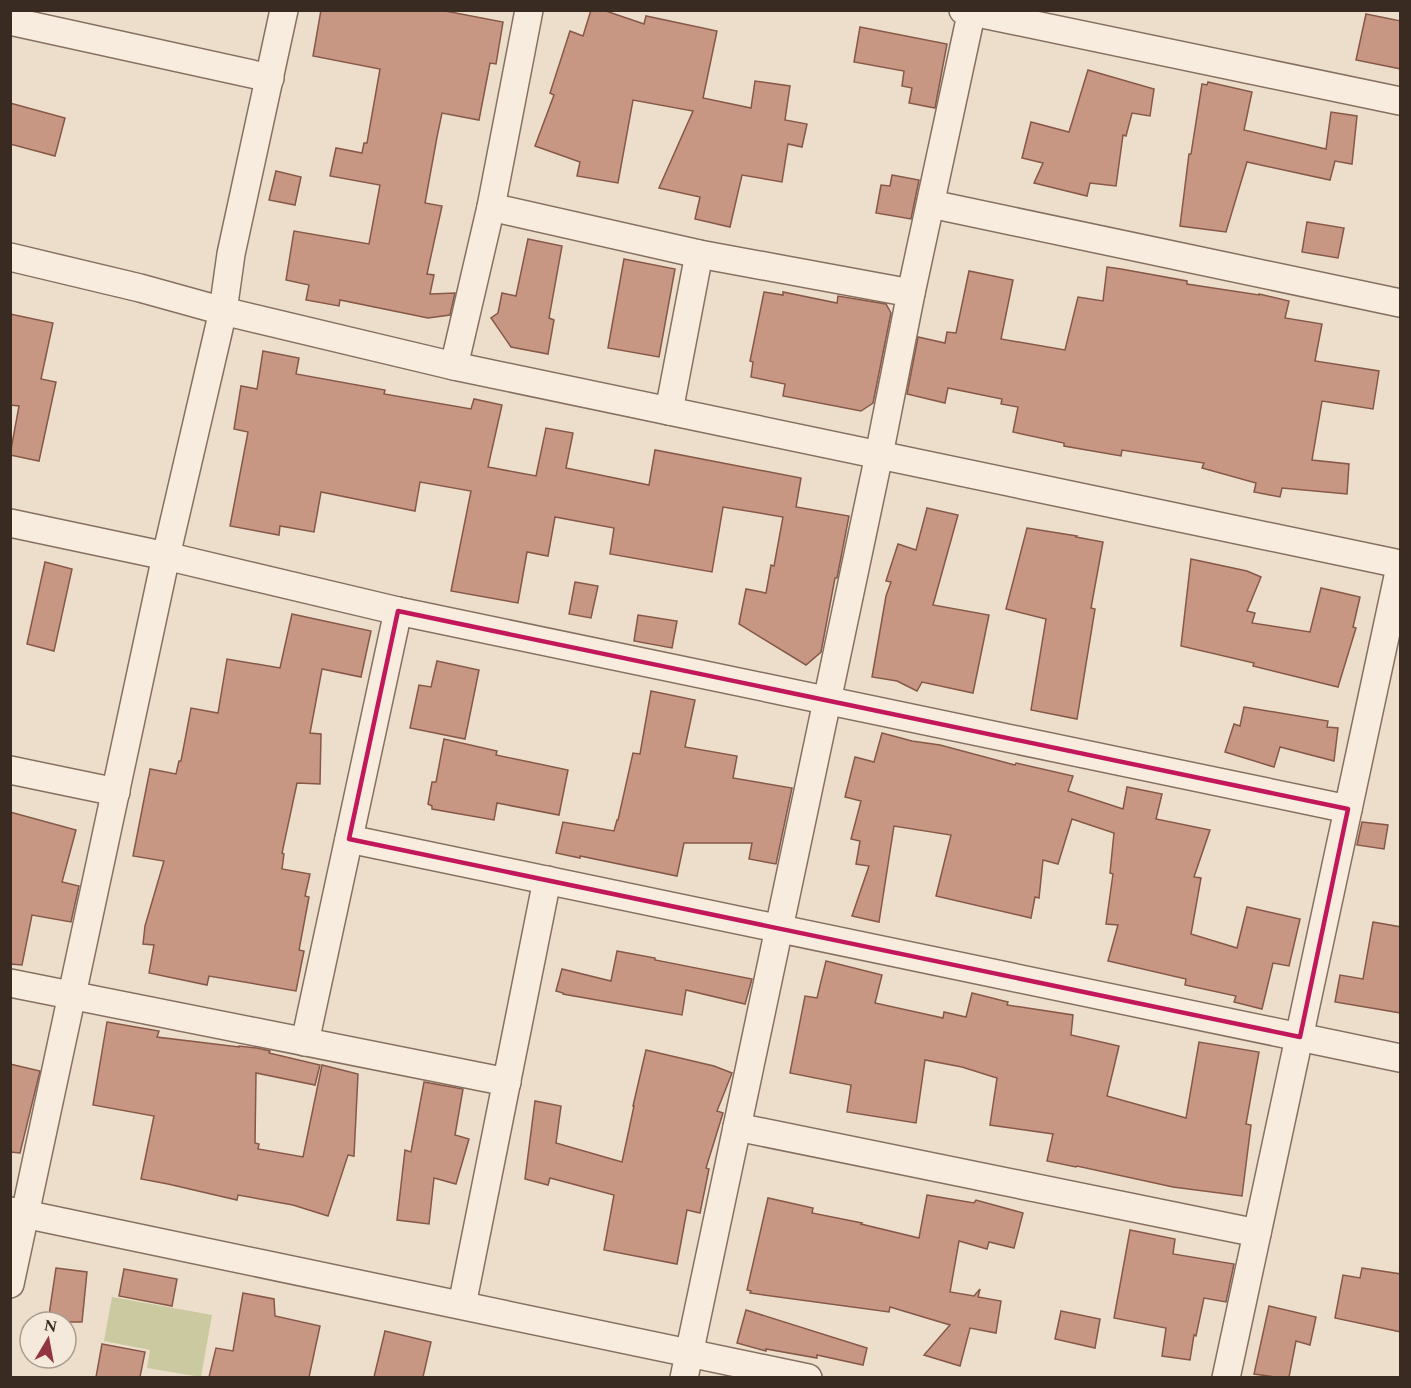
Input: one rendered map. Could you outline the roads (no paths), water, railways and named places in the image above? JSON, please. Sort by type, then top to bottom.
[{"type":"street","points":[[10,1284],[18,1213],[72,996],[166,556],[223,311],[231,254],[284,10]]},
{"type":"street","points":[[454,366],[490,207],[529,10]]},
{"type":"street","points":[[687,1365],[879,455],[911,293],[932,204],[969,11],[1401,100]]},
{"type":"street","points":[[10,21],[270,78]]},
{"type":"street","points":[[932,204],[1401,303]]},
{"type":"street","points":[[490,207],[699,254],[911,293]]},
{"type":"street","points":[[669,411],[699,254]]},
{"type":"street","points":[[10,257],[454,366],[1401,566],[1226,1377]]},
{"type":"street","points":[[10,523],[166,556],[398,611],[1348,809]]},
{"type":"street","points":[[305,1042],[398,611]]},
{"type":"street","points":[[10,770],[116,792]]},
{"type":"street","points":[[349,839],[1401,1058]]},
{"type":"street","points":[[462,1305],[547,880]]},
{"type":"street","points":[[10,982],[507,1082]]},
{"type":"street","points":[[737,1127],[1257,1233]]},
{"type":"street","points":[[18,1213],[462,1305],[687,1365],[808,1377]]}]
